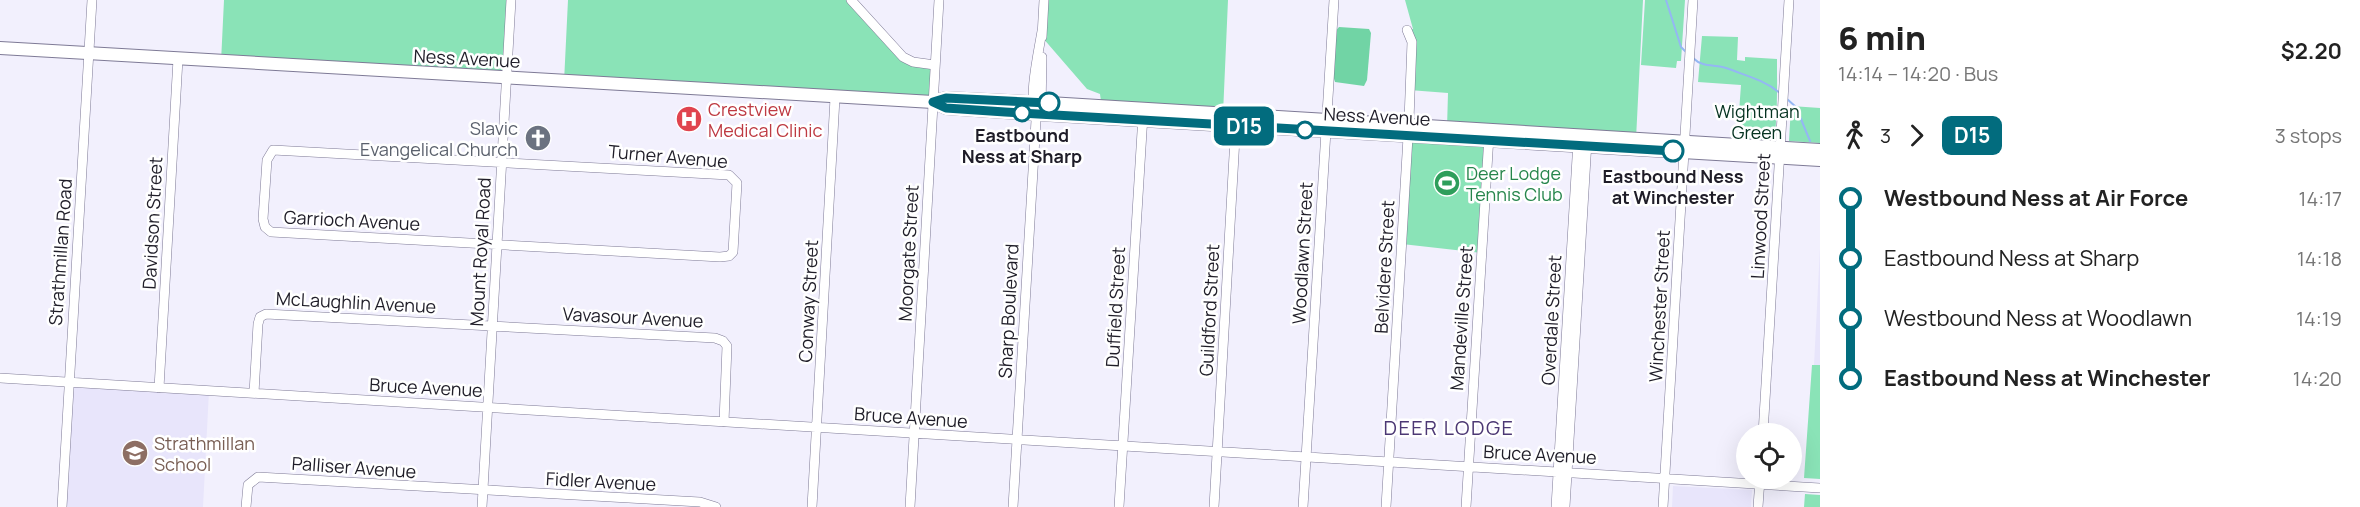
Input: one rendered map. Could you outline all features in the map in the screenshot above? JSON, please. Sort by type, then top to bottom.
[{"type":"main road","name":"Ness Avenue","points":[[0,48],[836,98],[933,102],[946,98],[1037,110],[1780,153],[1820,160]]},
{"type":"main road","name":"Ness Avenue","points":[[1780,153],[1820,150]]},
{"type":"street","name":"Strathmillan Road","points":[[62,507],[92,0]]},
{"type":"street","name":"Mount Royal Road","points":[[482,507],[511,0]]},
{"type":"street","points":[[851,0],[903,57],[913,62],[935,65]]},
{"type":"street","name":"Moorgate Street","points":[[910,507],[939,0]]},
{"type":"street","name":"Sharp Boulevard","points":[[1013,507],[1044,0]]},
{"type":"street","name":"Woodlawn Street","points":[[1303,507],[1334,0]]},
{"type":"street","name":"Winchester Street","points":[[1663,507],[1694,0]]},
{"type":"street","name":"Linwood Street","points":[[1764,423],[1789,0]]},
{"type":"street","name":"Belvidere Street","points":[[1386,507],[1412,42],[1407,30]]},
{"type":"street","name":"Davidson Street","points":[[159,388],[178,60]]},
{"type":"street","name":"Conway Street","points":[[812,507],[836,98]]},
{"type":"street","name":"Duffield Street","points":[[1119,507],[1143,115]]},
{"type":"street","name":"Guildford Street","points":[[1214,507],[1236,120]]},
{"type":"street","name":"Mandeville Street","points":[[1466,507],[1489,136]]},
{"type":"street","name":"Overdale Street","points":[[1565,507],[1563,472],[1583,141]]},
{"type":"street","name":"Garrioch Avenue","points":[[498,244],[271,232],[266,229],[263,222],[268,155],[276,149],[502,162]]},
{"type":"street","name":"Turner Avenue","points":[[498,244],[720,257],[731,254],[734,246],[737,183],[729,175],[502,162]]},
{"type":"street","name":"McLaughlin Avenue","points":[[254,393],[258,324],[264,315],[492,327]]},
{"type":"street","name":"Vavasour Avenue","points":[[492,327],[720,339],[727,346],[724,423]]},
{"type":"street","name":"Bruce Avenue","points":[[0,378],[1468,467],[1736,480]]},
{"type":"street","name":"Overdale Street","points":[[1556,507],[1563,472]]},
{"type":"street","name":"Palliser Avenue","points":[[246,507],[248,485],[258,477],[483,491]]},
{"type":"street","name":"Bruce Avenue","points":[[1802,486],[1820,488]]},
{"type":"street","points":[[1758,507],[1759,489]]},
{"type":"street","name":"Fidler Avenue","points":[[483,491],[699,502],[716,507]]},
{"type":"shaded area","points":[[1820,248],[1820,365],[1814,365]]},
{"type":"shaded area","name":"Strathmillan School","points":[[69,382],[209,391],[203,507],[62,507]]},
{"type":"shaded area","points":[[1673,486],[1752,490],[1751,507],[1672,507]]},
{"type":"green space","points":[[224,0],[511,0],[507,79],[221,62]]},
{"type":"green space","points":[[568,0],[851,0],[903,57],[935,65],[933,102],[564,82]]},
{"type":"green space","points":[[1044,0],[1228,0],[1223,114],[1101,101],[1100,94],[1087,89],[1042,37]]},
{"type":"green space","points":[[1405,0],[1643,0],[1636,139],[1447,128],[1448,93],[1409,90],[1407,30],[1413,29]]},
{"type":"green space","points":[[1645,0],[1685,0],[1681,61],[1677,61],[1676,68],[1641,65]]},
{"type":"green space","points":[[1339,27],[1369,29],[1371,33],[1367,80],[1364,86],[1335,82],[1332,72],[1335,32]]},
{"type":"green space","name":"Wightman Green","points":[[1702,36],[1738,37],[1737,60],[1745,61],[1745,57],[1777,59],[1773,141],[1737,139],[1741,85],[1698,82]]},
{"type":"green space","points":[[1791,106],[1820,108],[1820,143],[1789,141]]},
{"type":"green space","points":[[1408,136],[1489,141],[1482,253],[1402,244]]},
{"type":"green space","points":[[1812,365],[1820,365],[1820,479],[1804,478]]},
{"type":"green space","points":[[1805,494],[1820,495],[1820,507],[1804,507]]},
{"type":"waterway","points":[[1666,0],[1681,47],[1686,52]]},
{"type":"waterway","points":[[1693,58],[1701,64],[1724,67],[1755,79],[1780,93]]},
{"type":"waterway","points":[[1787,99],[1796,107],[1810,141]]},
{"type":"bus line","name":"D15","points":[[1049,103],[946,98],[933,102],[946,108],[1005,112],[1673,151]]},
{"type":"place","name":"Eastbound Ness at Sharp","points":[[1022,113]]},
{"type":"place","name":"Crestview Medical Clinic","points":[[689,119]]},
{"type":"place","name":"Slavic Evangelical Church","points":[[538,138]]},
{"type":"place","name":"Eastbound Ness at Winchester","points":[[1673,151]]},
{"type":"place","name":"Deer Lodge Tennis Club","points":[[1447,183]]},
{"type":"place","name":"Strathmillan School","points":[[135,453]]},
{"type":"district","name":"DEER LODGE","points":[[1449,427]]}]
